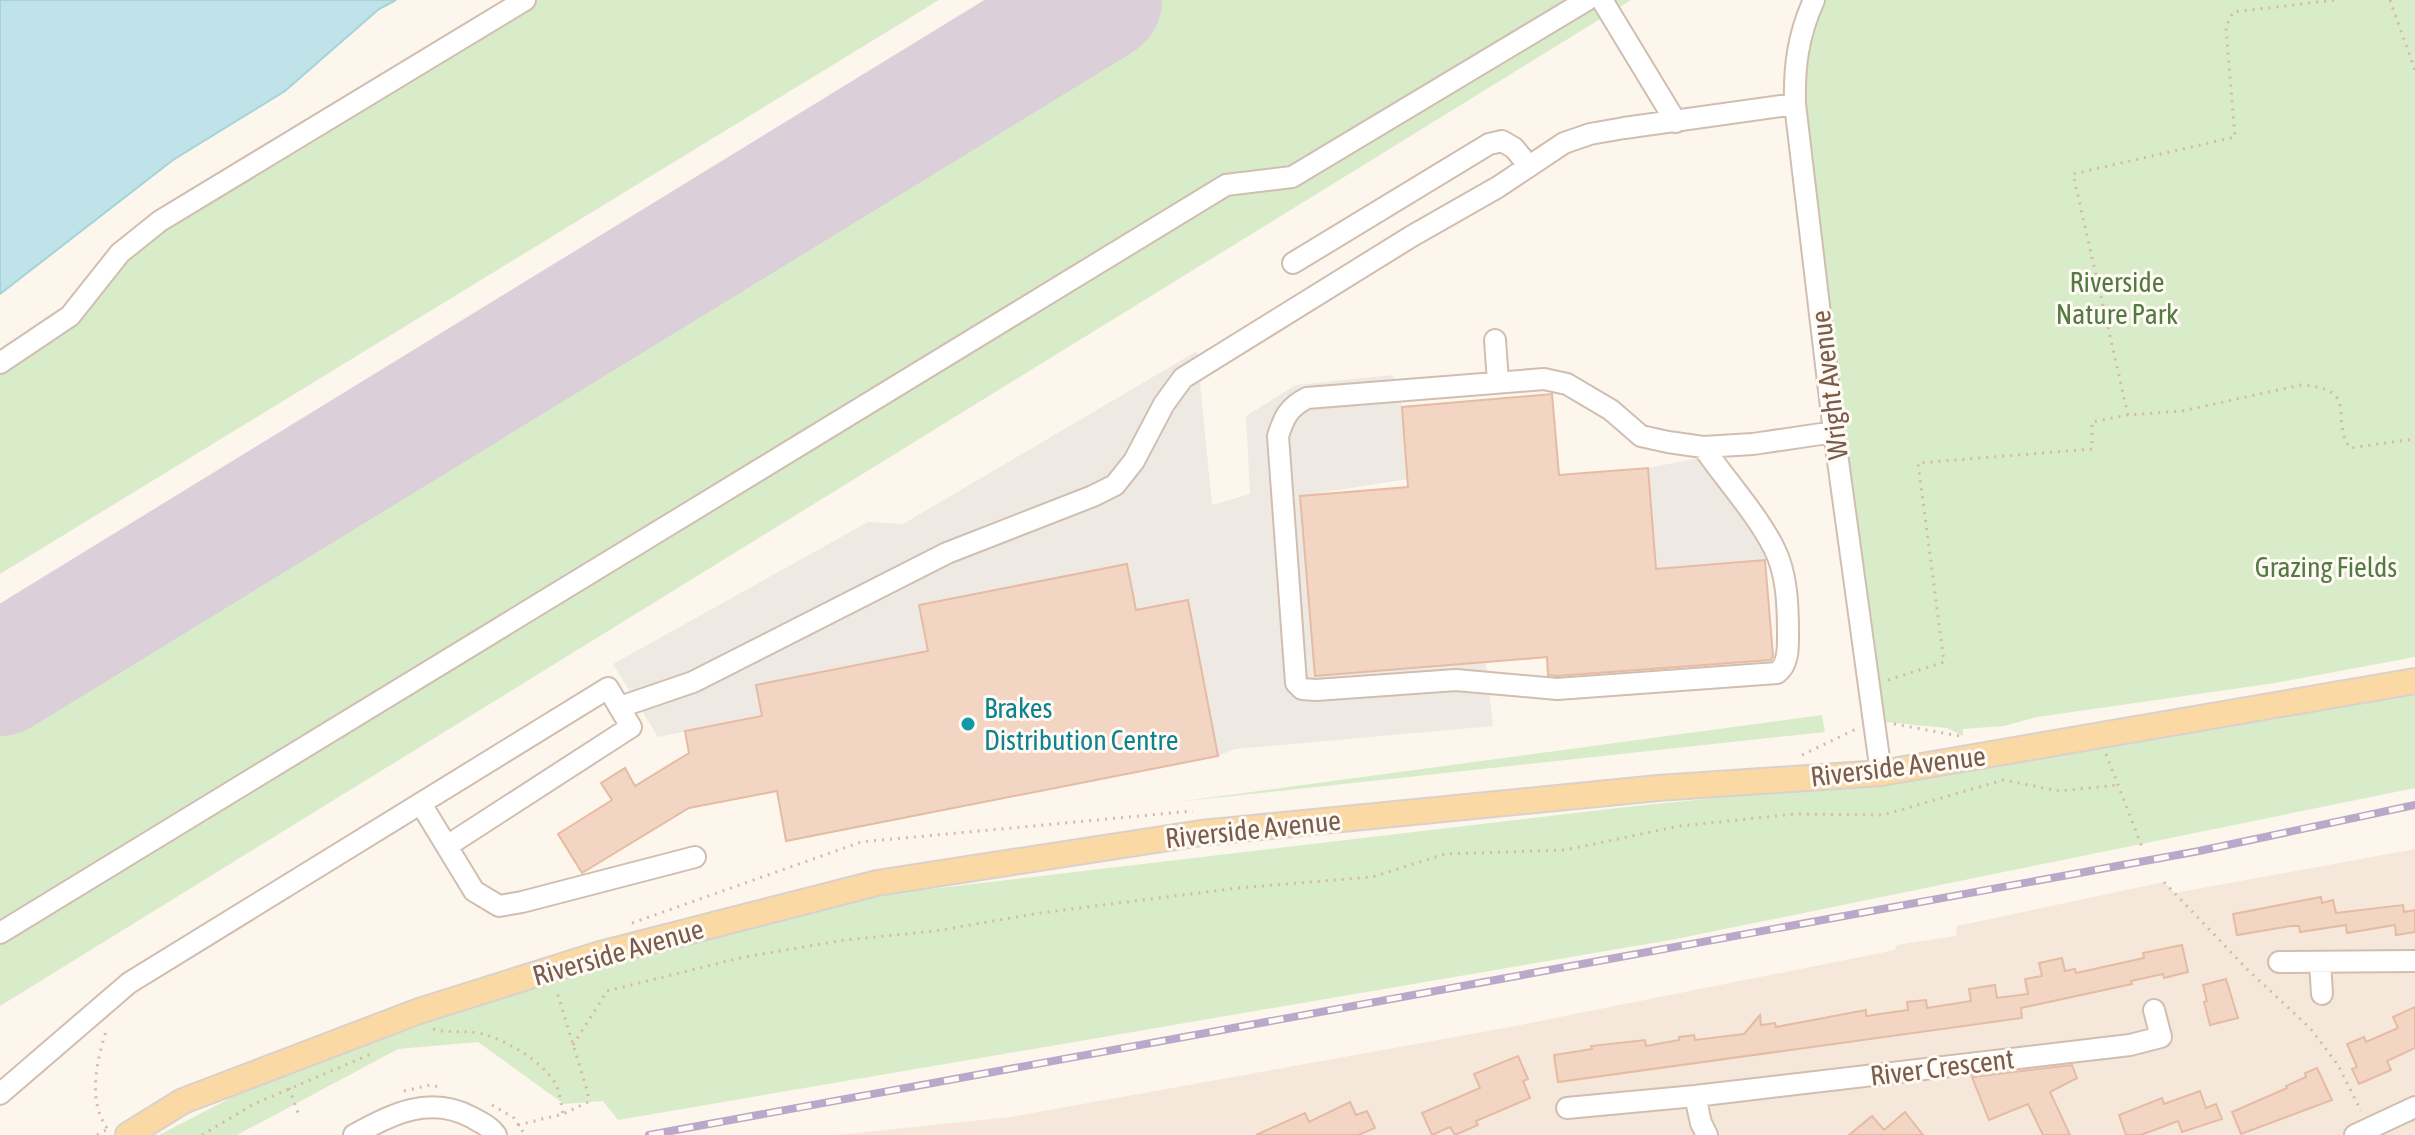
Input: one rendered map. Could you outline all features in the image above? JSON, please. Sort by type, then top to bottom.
[{"type":"main road","name":"Riverside Avenue","points":[[128,1135],[183,1101],[419,1011],[600,954],[877,883],[1201,833],[1658,788],[1881,773],[2415,681]]},
{"type":"street","points":[[0,363],[70,316],[120,253],[160,221],[525,0]]},
{"type":"street","points":[[0,933],[1226,185],[1292,177],[1587,0]]},
{"type":"street","points":[[1602,0],[1676,122]]},
{"type":"street","name":"Wright Avenue","points":[[1814,0],[1801,30],[1794,70],[1795,104],[1834,432],[1881,773]]},
{"type":"street","points":[[620,707],[693,682],[947,553],[1115,485],[1134,461],[1164,404],[1183,378],[1412,236],[1498,187],[1564,143],[1590,134],[1795,104]]},
{"type":"street","points":[[1293,263],[1489,144],[1502,141],[1514,148],[1528,165]]},
{"type":"street","points":[[1495,340],[1498,382]]},
{"type":"street","points":[[1703,447],[1775,549],[1783,574],[1788,615],[1787,659],[1784,668],[1777,673],[1557,689],[1456,680],[1316,690],[1302,689],[1296,683],[1278,436],[1283,419],[1292,405],[1307,398],[1544,379],[1567,384],[1611,410],[1641,436],[1703,447],[1753,444],[1834,432]]},
{"type":"street","points":[[0,1094],[129,983],[608,688],[631,727],[447,846]]},
{"type":"street","points":[[421,804],[474,891],[499,906],[695,857]]},
{"type":"street","points":[[2279,962],[2415,961]]},
{"type":"street","points":[[2320,962],[2322,994]]},
{"type":"street","name":"River Crescent","points":[[1567,1108],[2130,1045],[2161,1037],[2154,1010]]},
{"type":"street","points":[[1695,1096],[1707,1135]]},
{"type":"street","points":[[354,1135],[381,1119],[418,1107],[455,1108],[494,1132]]},
{"type":"street","points":[[2362,1132],[2415,1107]]},
{"type":"path","points":[[2128,415],[2073,174],[2235,137],[2226,27],[2233,12],[2336,0]]},
{"type":"path","points":[[2390,0],[2415,70]]},
{"type":"path","points":[[1869,687],[1944,662],[1918,463],[2092,449],[2092,422],[2128,415],[2182,411],[2301,385],[2331,391],[2340,402],[2344,440],[2350,448],[2415,439]]},
{"type":"path","points":[[2101,735],[2142,847]]},
{"type":"path","points":[[573,1045],[607,991],[744,957],[845,940],[935,931],[1040,913],[1237,888],[1372,877],[1445,854],[1565,850],[1680,826],[1795,814],[1883,815],[2003,780],[2059,791],[2118,785]]},
{"type":"path","points":[[2164,882],[2248,970],[2310,1028],[2338,1065],[2362,1132]]},
{"type":"path","points":[[517,1125],[563,1114],[588,1102],[588,1093],[550,970]]},
{"type":"path","points":[[107,1026],[96,1063],[97,1113],[111,1135]]},
{"type":"path","points":[[429,1028],[449,1034],[471,1032],[505,1041],[543,1069],[556,1084],[563,1114]]},
{"type":"path","points":[[202,1135],[254,1104],[377,1051]]},
{"type":"path","points":[[279,1065],[300,1118]]},
{"type":"path","points":[[514,1118],[525,1135]]},
{"type":"shaded area","points":[[1197,351],[1212,505],[1250,494],[1246,416],[1296,385],[1393,375],[1402,407],[1408,479],[1300,496],[1315,675],[1486,662],[1493,726],[1235,749],[1218,756],[1188,601],[756,685],[762,716],[658,737],[613,664],[868,522],[903,524]]},
{"type":"shaded area","points":[[1709,456],[1756,521],[1766,560],[1656,569],[1648,468]]},
{"type":"shaded area","points":[[2415,849],[2415,1135],[837,1135],[1010,1117],[1505,1028],[1895,950],[1896,945],[1956,936],[1957,926],[2164,882],[2175,893]]},
{"type":"green space","points":[[534,0],[939,0],[0,574],[0,372],[162,225]]},
{"type":"green space","points":[[1102,0],[1631,0],[0,1006],[0,671],[515,359],[547,367],[561,363],[611,331],[626,293],[967,83],[1004,92],[1071,50],[1061,32],[1064,25]]},
{"type":"green space","name":"Riverside Nature Park","points":[[1814,0],[2415,0],[2415,657],[2275,683],[2037,717],[2004,726],[1963,729],[1963,736],[1947,728],[1874,721],[1795,104]]},
{"type":"green space","points":[[2415,692],[2415,788],[1676,939],[618,1120],[603,1101],[564,1104],[478,1042],[398,1049],[237,1135],[159,1135],[275,1075],[403,1026],[664,948],[871,896],[1635,806],[1869,783],[2270,720]]},
{"type":"green space","points":[[1822,715],[1825,732],[1177,802]]},
{"type":"water","points":[[0,0],[396,0],[379,9],[285,91],[173,160],[0,294]]},
{"type":"building","points":[[1552,394],[1559,475],[1648,468],[1656,569],[1765,560],[1771,660],[1557,676],[1548,675],[1547,657],[1315,676],[1300,496],[1408,487],[1402,407]]},
{"type":"building","name":"Brakes Distribution Centre","points":[[1127,564],[1136,610],[1188,600],[1218,756],[786,841],[777,791],[689,808],[582,873],[558,834],[612,800],[601,783],[625,768],[635,786],[689,753],[685,731],[762,716],[756,685],[928,651],[919,605]]},
{"type":"building","points":[[2321,897],[2322,903],[2333,900],[2336,913],[2403,905],[2404,912],[2415,910],[2415,932],[2396,935],[2395,925],[2347,933],[2346,925],[2300,932],[2299,926],[2291,926],[2237,935],[2233,914]]},
{"type":"building","points":[[2182,945],[2188,972],[2164,978],[2163,974],[2131,981],[2132,984],[2021,1008],[2022,1018],[1558,1082],[1554,1055],[1592,1049],[1591,1046],[1645,1040],[1646,1046],[1694,1035],[1695,1040],[1744,1034],[1760,1015],[1761,1025],[1775,1023],[1776,1027],[1866,1010],[1866,1016],[1908,1010],[1907,1002],[1926,1000],[1927,1008],[1971,1001],[1969,989],[1995,985],[1997,998],[2028,994],[2025,979],[2042,976],[2039,963],[2062,958],[2065,971],[2075,969],[2076,973],[2144,958],[2143,953]]},
{"type":"building","points":[[2226,979],[2238,1018],[2210,1025],[2203,985]]},
{"type":"building","points":[[2415,1007],[2415,1048],[2387,1061],[2391,1070],[2359,1084],[2352,1069],[2357,1067],[2347,1044],[2364,1037],[2366,1042],[2398,1028],[2393,1017]]},
{"type":"building","points":[[1518,1056],[1528,1079],[1523,1081],[1530,1098],[1476,1121],[1478,1125],[1455,1135],[1450,1127],[1432,1135],[1422,1113],[1480,1088],[1474,1074]]},
{"type":"building","points":[[2072,1065],[2077,1078],[2050,1092],[2070,1135],[2043,1135],[2028,1104],[1989,1120],[1972,1077]]},
{"type":"building","points":[[2317,1068],[2332,1100],[2241,1134],[2232,1112],[2287,1088],[2306,1077],[2305,1073]]},
{"type":"building","points":[[2200,1091],[2206,1108],[2216,1104],[2222,1119],[2182,1132],[2178,1121],[2141,1135],[2126,1135],[2119,1115],[2162,1098],[2164,1104]]},
{"type":"building","points":[[1350,1102],[1356,1115],[1367,1111],[1375,1128],[1358,1135],[1256,1135],[1305,1113],[1309,1122]]},
{"type":"building","points":[[1905,1112],[1923,1135],[1849,1135],[1872,1116],[1884,1130]]},
{"type":"runway","points":[[0,675],[1101,0]]},
{"type":"railway","points":[[649,1135],[2199,851],[2415,805]]},
{"type":"place","name":"Brakes Distribution Centre","points":[[968,724]]},
{"type":"park label","name":"Grazing Fields","points":[[2326,567]]}]
